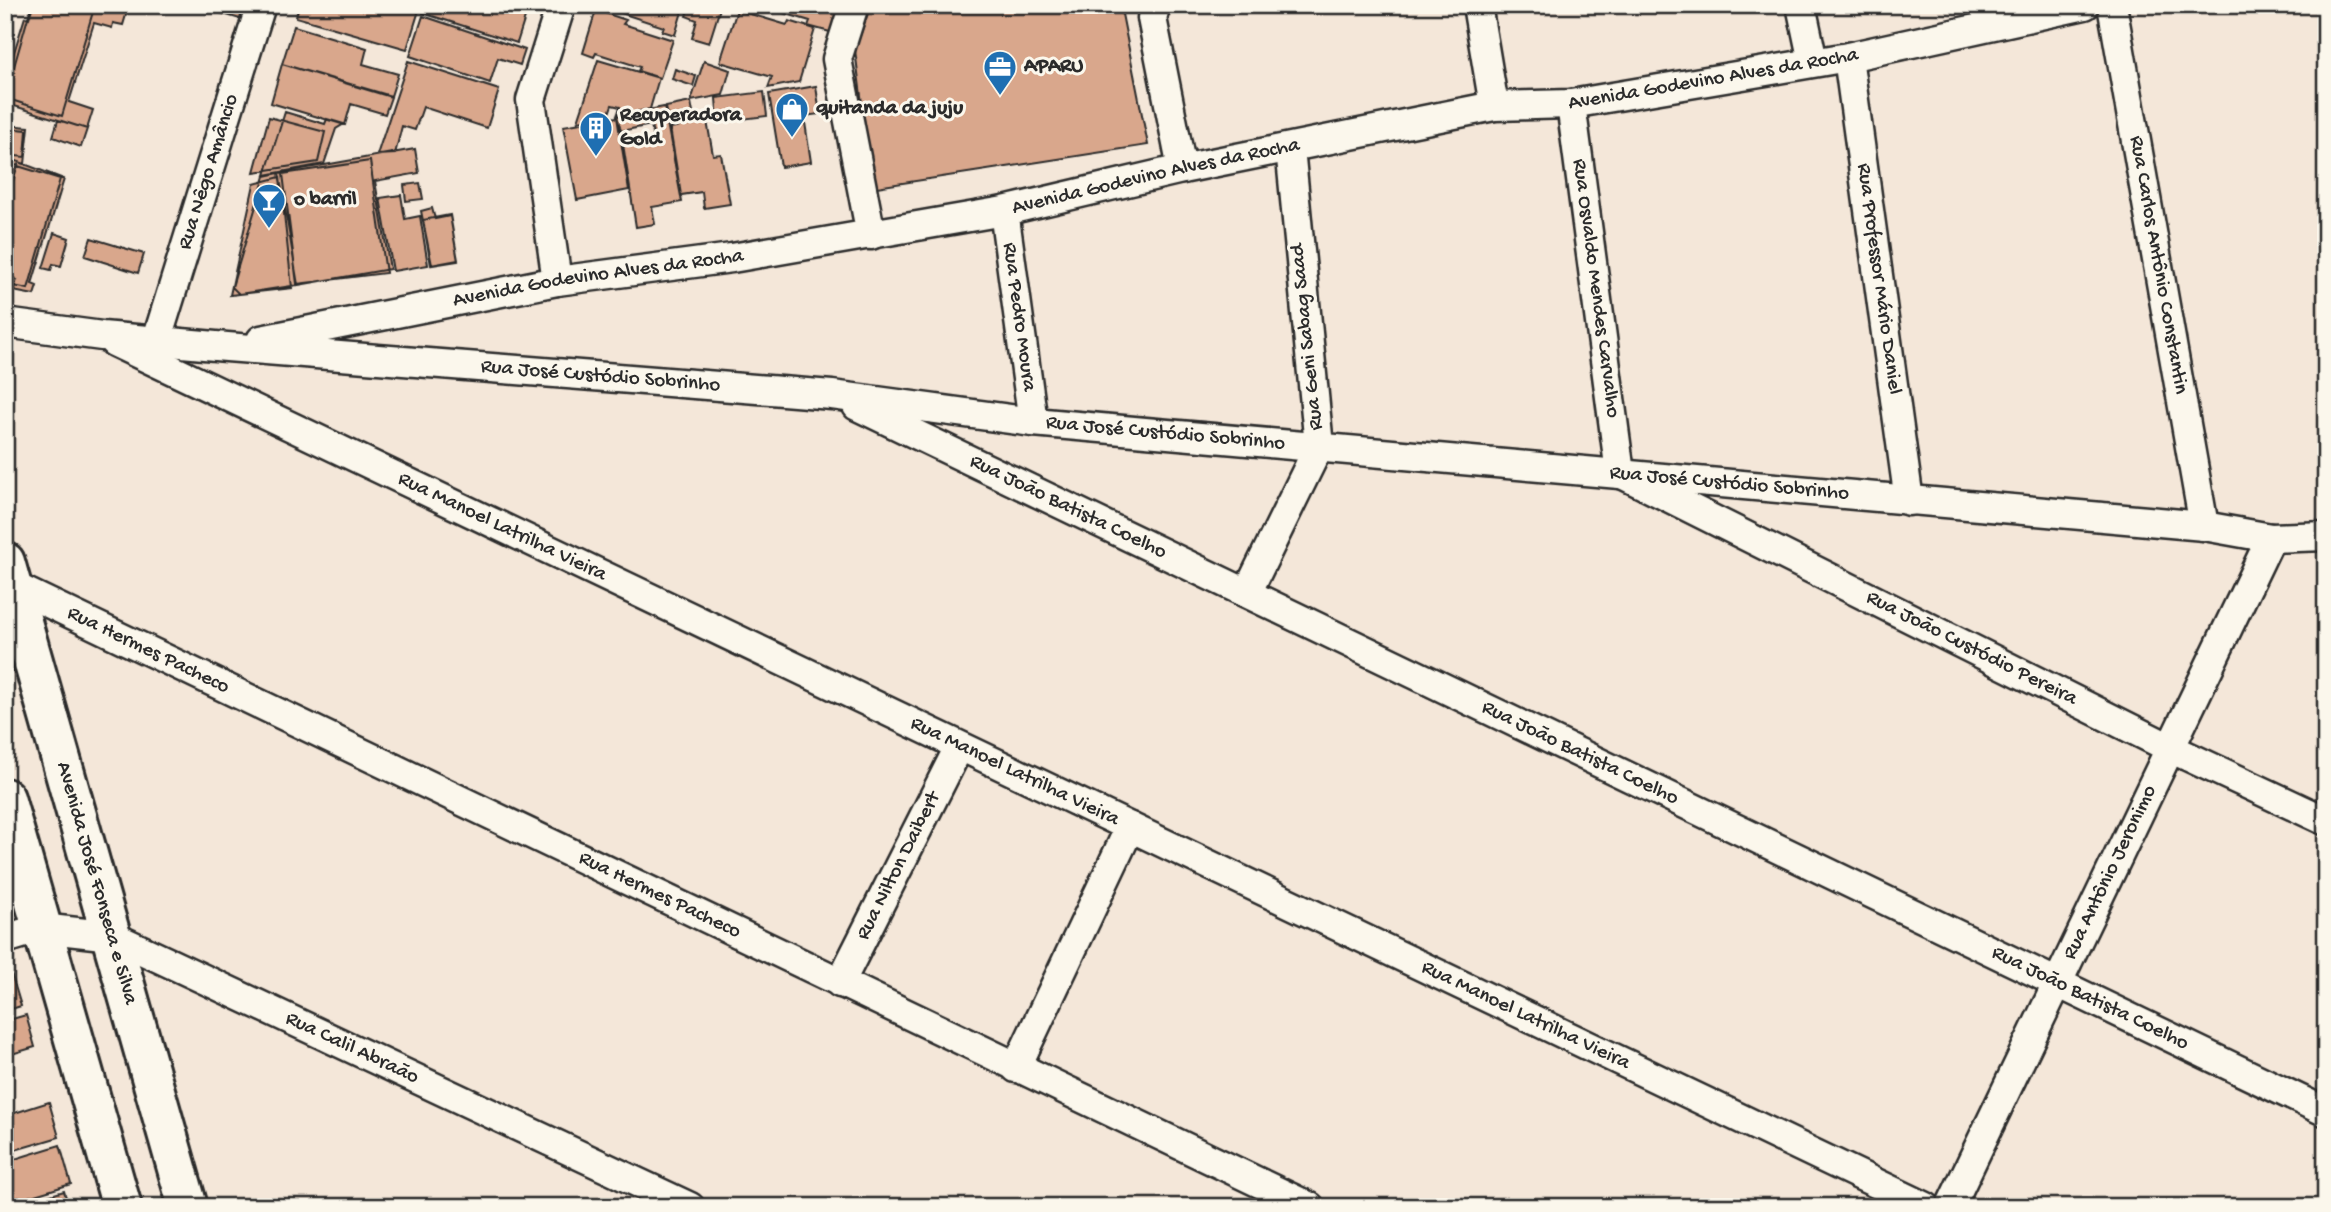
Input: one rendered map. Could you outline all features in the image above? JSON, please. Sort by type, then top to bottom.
[{"type":"main road","name":"Avenida José Fonseca e Silva","points":[[8,573],[188,1207]]},
{"type":"main road","points":[[5,797],[122,1207]]},
{"type":"street","name":"Rua Nêgo Amâncio","points":[[156,339],[261,5]]},
{"type":"street","points":[[557,281],[531,100],[561,5]]},
{"type":"street","points":[[854,5],[837,59],[871,235]]},
{"type":"street","points":[[1156,5],[1153,18],[1182,169]]},
{"type":"street","points":[[1476,5],[1494,106]]},
{"type":"street","points":[[1801,5],[1813,62]]},
{"type":"street","name":"Avenida Godevino Alves da Rocha","points":[[227,347],[557,281],[732,258],[1004,211],[1182,169],[1494,106],[1571,104],[1848,57],[2085,5]]},
{"type":"street","name":"Rua Carlos Antônio Constantin","points":[[2112,5],[2204,526]]},
{"type":"street","name":"Rua Professor Mário Daniel","points":[[1848,57],[1909,501]]},
{"type":"street","name":"Rua Osvaldo Mendes Carvalho","points":[[1571,104],[1620,473]]},
{"type":"street","name":"Rua Geni Sabag Saad","points":[[1247,593],[1319,446],[1290,148]]},
{"type":"street","name":"Rua Pedro Moura","points":[[1004,211],[1032,422]]},
{"type":"street","name":"Rua José Custódio Sobrinho","points":[[5,323],[102,336],[227,347],[832,395],[1032,422],[2204,526],[2271,538],[2326,536]]},
{"type":"street","name":"Rua Manoel Latrilha Vieira","points":[[102,336],[1926,1207]]},
{"type":"street","name":"Rua João Batista Coelho","points":[[832,395],[2059,981],[2326,1112]]},
{"type":"street","name":"Rua João Custódio Pereira","points":[[1620,473],[2170,748],[2326,821]]},
{"type":"street","name":"Rua Antônio Jeronimo","points":[[1950,1207],[2271,538]]},
{"type":"street","name":"Rua Hermes Pacheco","points":[[8,573],[840,983],[1310,1207]]},
{"type":"street","name":"Rua Nilton Daibert","points":[[840,983],[959,747]]},
{"type":"street","points":[[1016,1068],[1130,827]]},
{"type":"street","name":"Rua Calil Abraão","points":[[5,939],[41,929],[111,936],[691,1207]]},
{"type":"building","points":[[25,5],[95,5],[62,116],[5,98],[31,7]]},
{"type":"building","points":[[33,5],[129,5],[123,25],[113,23],[112,28],[94,23],[69,102],[93,110],[87,129],[5,103],[5,63],[10,65],[25,17],[29,18]]},
{"type":"building","points":[[193,5],[244,5],[240,19]]},
{"type":"building","points":[[299,5],[420,7],[407,49],[296,17]]},
{"type":"building","points":[[426,5],[529,5],[517,43],[423,13]]},
{"type":"building","points":[[616,5],[684,5],[675,35],[662,31],[664,27],[615,11]]},
{"type":"building","points":[[690,5],[721,5],[709,43],[692,38],[697,20],[686,16]]},
{"type":"building","points":[[741,5],[832,5],[838,8],[830,32],[808,26],[810,21],[766,8],[764,13]]},
{"type":"building","name":"APARU","points":[[871,5],[1125,5],[1122,14],[1148,145],[877,187],[872,180],[855,50]]},
{"type":"building","points":[[596,10],[626,20],[623,24],[673,40],[660,78],[638,71],[640,67],[596,53],[594,57],[583,53]]},
{"type":"building","points":[[737,10],[787,25],[789,21],[815,29],[799,82],[768,88],[772,77],[720,62]]},
{"type":"building","points":[[423,16],[525,50],[520,65],[498,58],[490,83],[410,56]]},
{"type":"building","points":[[294,26],[367,48],[363,64],[398,74],[391,96],[282,64]]},
{"type":"building","points":[[598,60],[659,78],[650,109],[617,116],[620,107],[612,105],[608,116],[578,121]]},
{"type":"building","points":[[408,61],[499,90],[487,128],[423,107],[415,130],[402,126],[395,154],[377,155]]},
{"type":"building","points":[[704,61],[730,70],[723,95],[691,101]]},
{"type":"building","points":[[282,64],[391,97],[385,114],[351,104],[345,125],[271,103]]},
{"type":"building","points":[[675,69],[696,76],[693,86],[672,79]]},
{"type":"building","name":"quitanda da juju","points":[[816,86],[820,114],[804,116],[811,162],[781,167],[769,94]]},
{"type":"building","points":[[764,92],[767,116],[718,122],[716,98]]},
{"type":"building","points":[[691,102],[693,113],[668,118],[666,107]]},
{"type":"building","points":[[664,107],[682,202],[652,207],[655,224],[636,227],[623,144],[654,139],[651,125],[621,131],[617,116]]},
{"type":"building","points":[[285,112],[325,124],[327,119],[344,124],[336,129],[324,164],[265,175]]},
{"type":"building","points":[[269,117],[325,132],[318,162],[254,172]]},
{"type":"building","name":"Recuperadora Gold","points":[[617,117],[629,190],[577,200],[563,126]]},
{"type":"building","points":[[58,120],[87,129],[81,147],[53,137]]},
{"type":"building","points":[[707,121],[713,155],[721,154],[730,204],[704,208],[702,192],[681,195],[670,128]]},
{"type":"building","points":[[5,125],[29,127],[25,164],[5,157]]},
{"type":"building","points":[[5,128],[27,130],[25,157],[5,155]]},
{"type":"building","points":[[415,149],[419,173],[375,181],[390,269],[298,285],[279,173]]},
{"type":"building","points":[[5,157],[19,162],[14,176],[5,175]]},
{"type":"building","points":[[370,161],[386,273],[297,284],[283,174]]},
{"type":"building","points":[[5,162],[60,179],[28,289],[9,285],[12,271],[5,269],[5,202],[11,183],[5,181]]},
{"type":"building","points":[[19,162],[64,179],[32,284],[37,286],[34,295],[13,291],[17,280],[9,278],[12,268],[5,266],[5,206]]},
{"type":"building","name":"o barril","points":[[279,173],[298,285],[239,294],[232,287],[265,176]]},
{"type":"building","name":"o barril","points":[[280,177],[292,288],[230,295],[254,184]]},
{"type":"building","points":[[420,183],[423,199],[406,201],[404,185]]},
{"type":"building","points":[[401,195],[405,219],[420,216],[428,265],[393,271],[380,198]]},
{"type":"building","points":[[432,208],[435,219],[450,216],[458,261],[432,265],[421,211]]},
{"type":"building","points":[[450,215],[458,260],[431,265],[423,220]]},
{"type":"building","points":[[54,233],[69,238],[61,266],[53,264],[51,270],[43,268]]},
{"type":"building","points":[[54,233],[69,238],[61,266],[53,264],[51,270],[43,268]]},
{"type":"building","points":[[91,238],[144,254],[138,273],[85,256]]},
{"type":"building","points":[[91,238],[144,254],[138,273],[85,256]]},
{"type":"building","points":[[9,966],[21,1006],[5,1011],[5,967]]},
{"type":"building","points":[[26,1015],[35,1047],[5,1056],[5,1021]]},
{"type":"building","points":[[49,1102],[59,1137],[5,1153],[5,1116]]},
{"type":"building","points":[[60,1145],[71,1184],[5,1204],[5,1162]]},
{"type":"building","points":[[64,1191],[69,1207],[11,1207]]},
{"type":"place","name":"APARU","points":[[1000,97]]},
{"type":"place","name":"quitanda da juju","points":[[792,139]]},
{"type":"place","name":"Recuperadora Gold","points":[[596,158]]},
{"type":"place","name":"o barril","points":[[269,230]]}]
